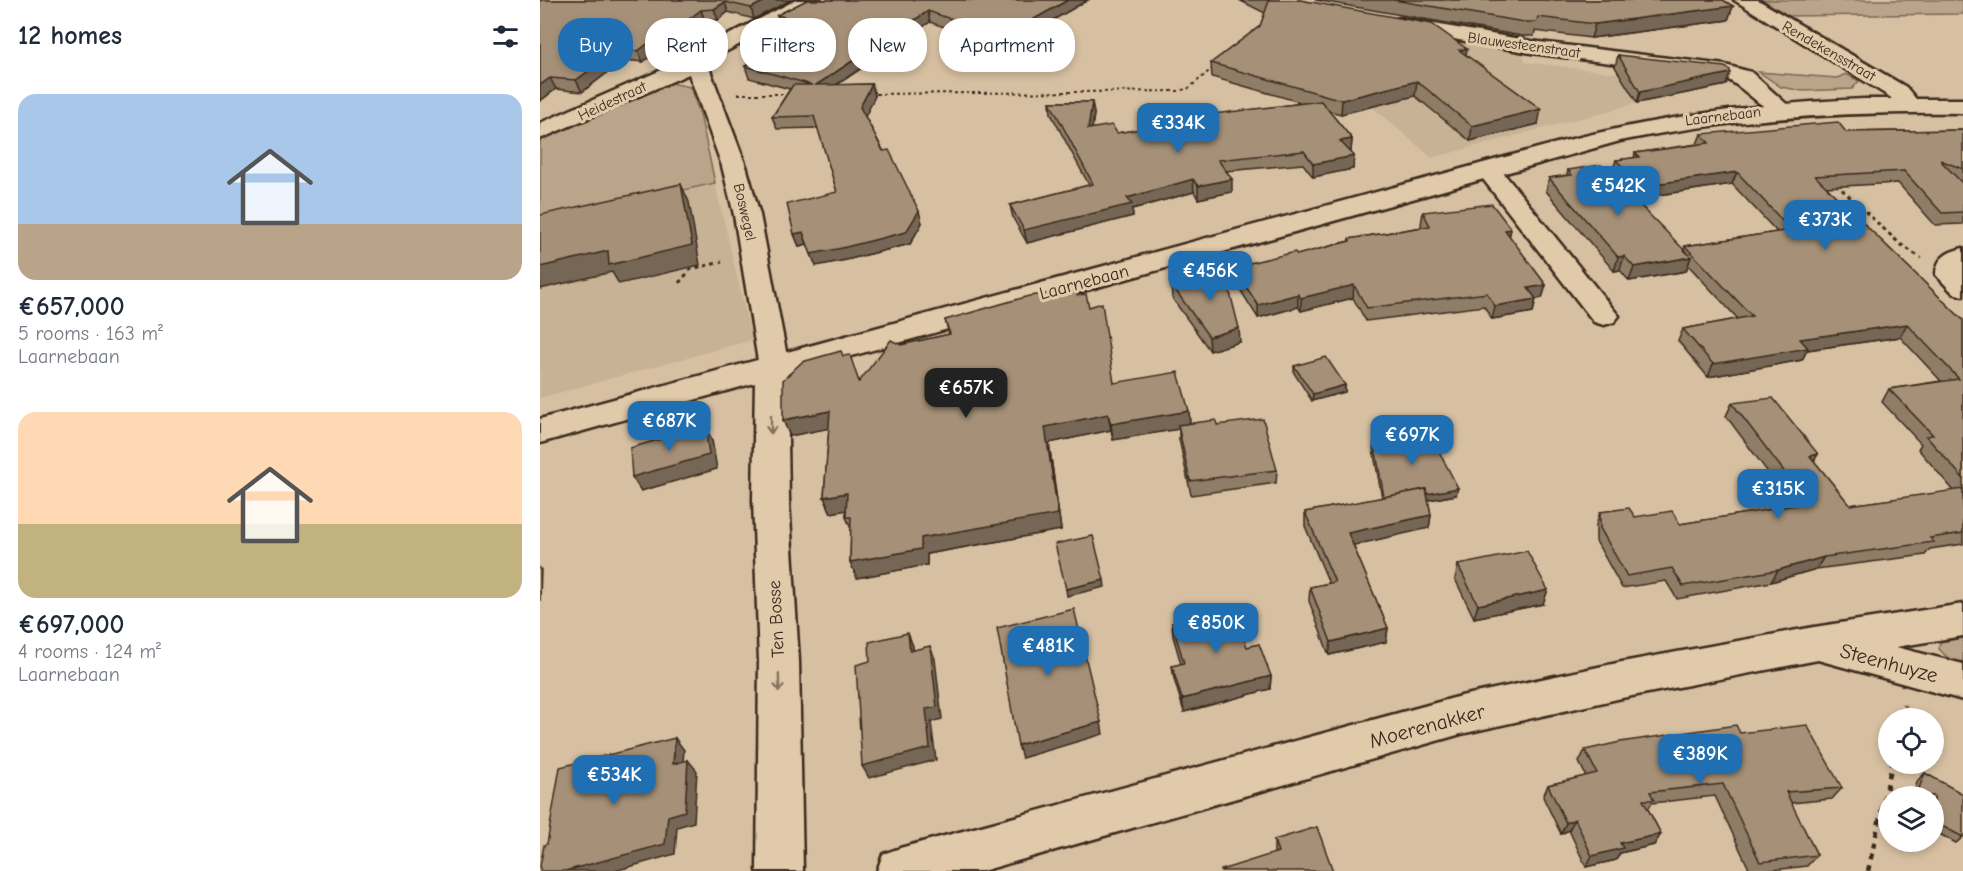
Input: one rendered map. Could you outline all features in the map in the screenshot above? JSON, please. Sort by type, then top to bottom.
[{"type":"street","name":"Heidestraat","points":[[728,42],[811,0]]},
{"type":"street","name":"Rendekensstraat","points":[[1744,0],[1898,92],[1910,105]]},
{"type":"street","name":"Blauwesteenstraat","points":[[1384,21],[1531,47],[1704,67],[1743,77],[1776,104]]},
{"type":"street","name":"Heidestraat","points":[[540,132],[677,72]]},
{"type":"street","name":"Boswegel","points":[[699,72],[704,94],[734,166],[755,254],[774,367]]},
{"type":"street","name":"Laarnebaan","points":[[540,431],[1659,125],[1776,104],[1963,106]]},
{"type":"street","points":[[1488,170],[1604,316]]},
{"type":"street","name":"Ten Bosse","points":[[774,367],[771,380],[771,500],[779,661],[780,871]]},
{"type":"street","name":"Moerenakker","points":[[900,871],[1461,715],[1622,680],[1815,644],[1963,620]]},
{"type":"street","name":"Steenhuyze","points":[[1815,644],[1963,682]]},
{"type":"path","points":[[868,94],[1179,91],[1189,88],[1214,67]]},
{"type":"path","points":[[704,94],[796,94]]},
{"type":"path","points":[[1834,182],[1899,244],[1959,273]]},
{"type":"path","points":[[679,283],[691,269],[755,254]]},
{"type":"path","points":[[1868,871],[1890,774]]},
{"type":"shaded area","points":[[1763,0],[1963,0],[1963,14],[1788,16]]},
{"type":"shaded area","points":[[1403,33],[1522,54],[1526,62],[1721,86],[1642,102],[1432,158],[1344,83]]},
{"type":"shaded area","points":[[1759,72],[1837,78],[1846,74],[1859,81],[1852,89],[1803,91],[1781,87]]},
{"type":"shaded area","points":[[671,83],[690,87],[700,114],[715,183],[540,222],[540,140]]},
{"type":"shaded area","points":[[715,183],[752,340],[540,398],[540,222]]},
{"type":"shaded area","points":[[1963,638],[1963,663],[1951,661],[1939,649],[1940,642]]},
{"type":"building","points":[[540,0],[767,0],[751,8],[725,2],[714,9],[701,10],[690,18],[645,18],[645,46],[638,51],[633,50],[633,18],[558,18],[558,72],[587,72],[576,80],[550,78],[540,85]]},
{"type":"building","points":[[807,0],[1068,0],[1036,18],[948,18],[928,11],[917,18],[848,18],[848,64],[836,72],[836,18],[789,18],[777,15]]},
{"type":"building","points":[[1266,0],[1300,0],[1432,24],[1467,49],[1459,50],[1541,109],[1472,126],[1417,81],[1342,100],[1211,63],[1260,26],[1269,1]]},
{"type":"building","points":[[1394,0],[1723,0],[1733,6],[1595,24],[1538,17],[1536,22],[1524,22]]},
{"type":"building","points":[[1618,55],[1725,67],[1730,70],[1730,73],[1640,92]]},
{"type":"building","points":[[766,72],[836,72],[816,85],[872,84],[860,107],[883,151],[889,150],[919,211],[906,232],[811,254],[803,232],[794,234],[787,204],[837,192],[814,116],[772,117],[793,85],[812,85]]},
{"type":"building","points":[[1321,101],[1352,139],[1340,141],[1354,156],[1313,164],[1304,151],[1218,160],[1232,179],[1198,186],[1193,179],[1127,198],[1132,204],[1024,230],[1010,205],[1093,184],[1050,102],[1092,102],[1088,129],[1112,125],[1117,133],[1191,121],[1190,118],[1205,115]]},
{"type":"building","points":[[1838,122],[1846,132],[1963,130],[1963,169],[1940,160],[1963,184],[1963,212],[1942,213],[1904,171],[1815,176],[1963,320],[1963,478],[1926,436],[1933,435],[1889,389],[1959,379],[1907,324],[1800,339],[1808,348],[1713,364],[1683,329],[1752,316],[1685,246],[1791,230],[1737,172],[1641,186],[1616,160],[1639,157],[1635,153],[1709,143],[1701,134]]},
{"type":"building","points":[[1601,165],[1691,257],[1634,267],[1624,256],[1618,257],[1549,178],[1572,175],[1568,170]]},
{"type":"building","points":[[681,184],[692,245],[609,265],[608,251],[540,267],[540,215]]},
{"type":"building","points":[[1492,204],[1511,229],[1505,230],[1546,285],[1528,288],[1536,299],[1495,306],[1487,293],[1367,308],[1354,285],[1301,298],[1298,294],[1258,305],[1233,267],[1295,252],[1297,255],[1350,241],[1349,239],[1430,226],[1423,212]]},
{"type":"building","points":[[1224,269],[1239,328],[1209,337],[1171,284]]},
{"type":"building","points":[[1077,290],[1077,295],[1086,294],[1089,307],[1102,303],[1114,383],[1178,372],[1189,411],[1111,424],[1108,414],[1045,427],[1058,514],[921,538],[921,549],[850,562],[851,517],[846,517],[847,493],[824,497],[830,411],[783,420],[783,380],[802,362],[841,351],[843,356],[850,355],[859,382],[891,340],[901,345],[950,334],[945,320],[1029,296]]},
{"type":"building","points":[[1326,357],[1345,385],[1313,394],[1294,366]]},
{"type":"building","points":[[1773,398],[1818,454],[1810,456],[1850,505],[1963,489],[1963,533],[1930,538],[1934,542],[1824,557],[1778,570],[1683,586],[1672,568],[1627,576],[1600,528],[1600,512],[1629,508],[1635,517],[1672,511],[1680,524],[1808,503],[1732,403]]},
{"type":"building","points":[[1263,419],[1277,470],[1190,481],[1178,425],[1216,420],[1217,425]]},
{"type":"building","points":[[705,426],[709,455],[632,477],[630,448]]},
{"type":"building","points":[[1429,432],[1458,488],[1427,494],[1426,489],[1384,497],[1374,442]]},
{"type":"building","points":[[1426,489],[1431,515],[1348,533],[1388,628],[1331,642],[1310,587],[1335,582],[1305,512]]},
{"type":"building","points":[[1093,536],[1104,580],[1066,589],[1055,544]]},
{"type":"building","points":[[1527,551],[1548,590],[1478,605],[1458,565]]},
{"type":"building","points":[[1234,607],[1247,647],[1259,644],[1271,676],[1182,699],[1172,666],[1184,663],[1172,623]]},
{"type":"building","points":[[1074,609],[1101,722],[1018,745],[997,628]]},
{"type":"building","points":[[908,633],[910,651],[930,646],[937,707],[926,709],[930,748],[862,766],[856,665],[870,661],[869,642]]},
{"type":"building","points":[[1736,725],[1740,733],[1807,725],[1842,788],[1786,792],[1817,855],[1760,862],[1723,784],[1650,792],[1654,800],[1643,800],[1661,834],[1620,843],[1623,848],[1592,856],[1575,819],[1566,823],[1548,785],[1597,773],[1585,750],[1620,742]]},
{"type":"building","points":[[675,738],[673,764],[688,760],[685,811],[668,816],[665,844],[565,871],[540,871],[560,767]]},
{"type":"building","points":[[1925,774],[1927,774],[1963,794],[1963,837],[1944,827],[1944,786],[1920,786]]},
{"type":"building","points":[[1317,827],[1333,871],[1221,871],[1278,852],[1274,840]]}]
